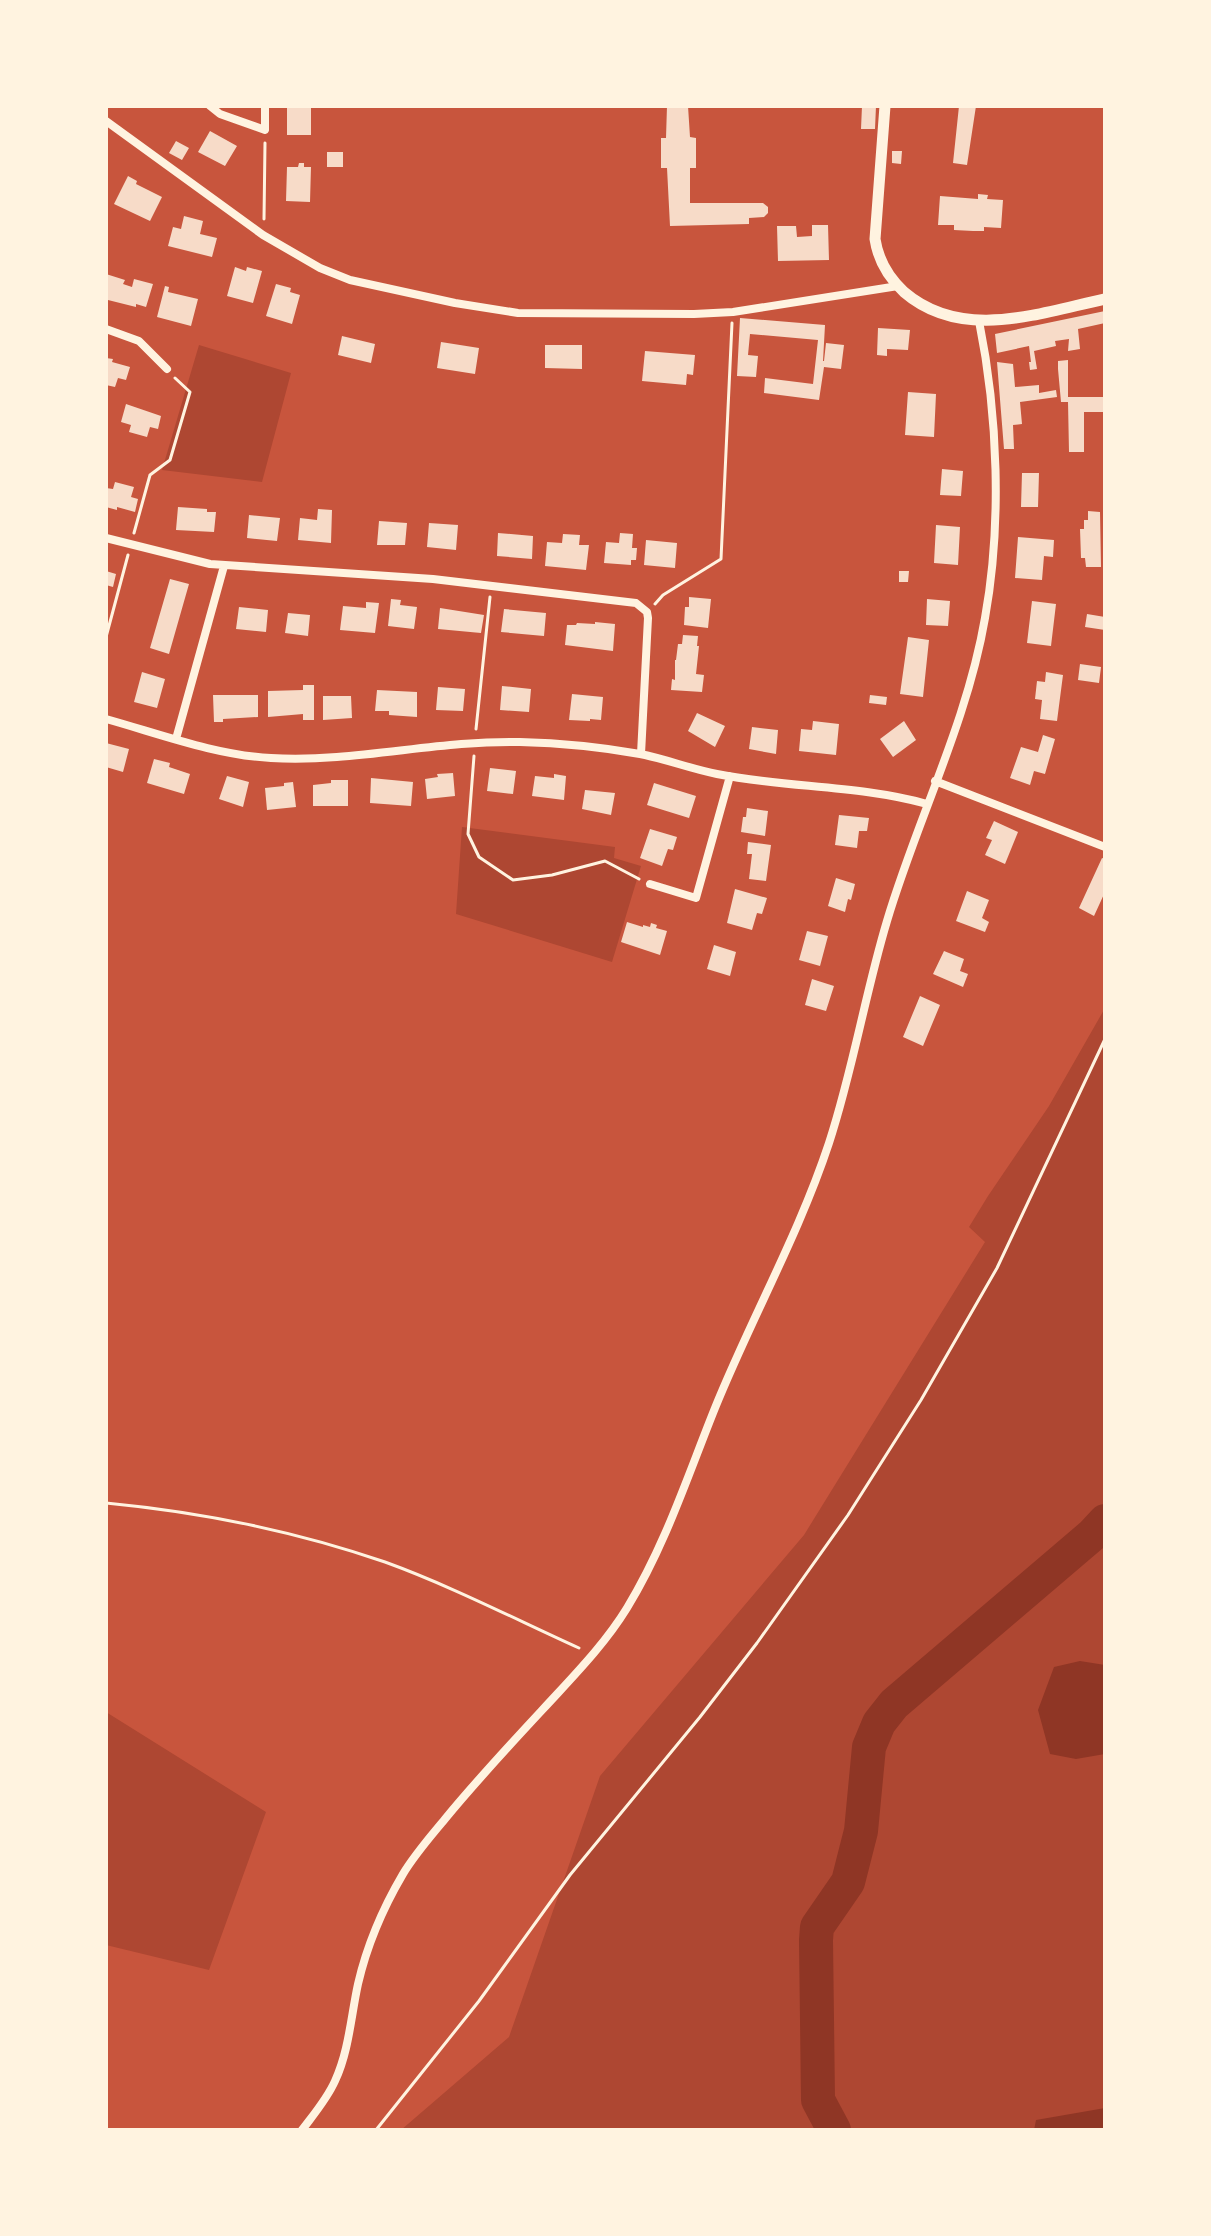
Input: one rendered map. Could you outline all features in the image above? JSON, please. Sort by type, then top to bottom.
[{"type":"street","points":[[210,106],[220,114],[265,130],[265,106]]},
{"type":"street","points":[[885,106],[875,239],[878,254],[898,286],[934,311],[962,320],[1010,319],[1105,299]]},
{"type":"street","points":[[106,121],[263,235],[302,259],[334,274],[478,308],[547,314],[733,312],[898,286]]},
{"type":"street","points":[[302,2130],[334,2083],[343,2059],[366,1954],[381,1915],[405,1871],[477,1780],[594,1654],[624,1614],[649,1570],[721,1393],[819,1171],[836,1120],[868,984],[908,855],[972,674],[986,614],[994,509],[994,435],[979,321]]},
{"type":"street","points":[[106,329],[139,341],[167,369]]},
{"type":"street","points":[[106,538],[224,566],[408,576],[629,601],[647,612],[649,627],[641,754]]},
{"type":"street","points":[[176,739],[224,566]]},
{"type":"street","points":[[106,719],[249,756],[287,759],[475,743],[547,743],[641,754],[730,776],[884,794],[927,804]]},
{"type":"street","points":[[650,884],[696,898],[730,776]]},
{"type":"street","points":[[935,781],[1105,847]]},
{"type":"path","points":[[263,235],[265,130]]},
{"type":"path","points":[[647,612],[663,595],[721,559],[733,312]]},
{"type":"path","points":[[106,637],[150,475],[170,460],[190,392],[167,369]]},
{"type":"path","points":[[492,586],[468,834],[479,857],[513,880],[552,875],[605,861],[650,884]]},
{"type":"path","points":[[376,2130],[479,2001],[570,1875],[748,1655],[848,1515],[921,1400],[992,1277],[1105,1039]]},
{"type":"path","points":[[106,1503],[192,1514],[335,1546],[411,1573],[594,1654]]},
{"type":"shaded area","points":[[199,345],[291,373],[262,482],[162,470]]},
{"type":"shaded area","points":[[462,827],[615,847],[614,858],[641,866],[612,962],[456,914]]},
{"type":"shaded area","points":[[1105,1008],[1105,2130],[401,2130],[509,2037],[600,1776],[804,1535],[985,1242],[969,1227],[1049,1106]]},
{"type":"shaded area","points":[[1080,1661],[1105,1665],[1105,1754],[1076,1759],[1050,1754],[1038,1710],[1054,1667]]},
{"type":"shaded area","points":[[106,1712],[266,1812],[209,1970],[106,1945]]},
{"type":"shaded area","points":[[1105,2108],[1105,2130],[1034,2130],[1036,2120]]},
{"type":"building","points":[[287,106],[311,106],[311,135],[287,135]]},
{"type":"building","points":[[667,106],[688,106],[690,137],[696,138],[696,168],[690,168],[690,203],[763,203],[768,207],[764,217],[749,218],[749,224],[670,226],[667,168],[661,168],[661,138],[666,138]]},
{"type":"building","points":[[862,106],[876,106],[875,129],[861,129]]},
{"type":"building","points":[[959,106],[976,106],[967,165],[953,163]]},
{"type":"building","points":[[210,131],[237,146],[225,166],[198,152]]},
{"type":"building","points":[[176,141],[189,148],[182,160],[169,153]]},
{"type":"building","points":[[892,151],[902,151],[901,164],[892,163]]},
{"type":"building","points":[[327,152],[343,152],[343,167],[327,167]]},
{"type":"building","points":[[299,163],[311,167],[310,202],[286,201],[287,167],[298,167]]},
{"type":"building","points":[[128,176],[137,181],[136,184],[162,197],[150,221],[114,204]]},
{"type":"building","points":[[978,194],[988,195],[987,199],[1003,200],[1001,228],[984,227],[984,231],[973,231],[954,230],[954,225],[938,225],[940,196],[978,199]]},
{"type":"building","points":[[184,216],[203,221],[200,234],[217,238],[212,257],[168,246],[173,227],[181,229]]},
{"type":"building","points":[[812,225],[828,225],[829,260],[778,261],[777,226],[796,226],[797,237],[812,236]]},
{"type":"building","points":[[235,267],[262,271],[253,303],[227,296]]},
{"type":"building","points":[[106,274],[125,280],[123,284],[132,287],[134,279],[153,284],[146,307],[108,300],[106,305]]},
{"type":"building","points":[[276,284],[291,288],[290,292],[300,295],[292,324],[266,316]]},
{"type":"building","points":[[165,286],[169,287],[168,292],[198,299],[191,326],[157,317]]},
{"type":"building","points":[[1105,311],[1105,323],[1078,329],[1080,349],[1068,351],[1069,339],[1055,341],[1056,346],[1034,351],[1037,369],[1030,370],[1029,346],[997,353],[995,334]]},
{"type":"building","points":[[740,318],[825,325],[823,361],[826,343],[844,345],[841,369],[824,367],[819,400],[764,393],[765,378],[813,384],[818,340],[750,334],[748,355],[758,356],[756,377],[737,376]]},
{"type":"building","points":[[878,328],[910,330],[908,350],[887,349],[887,356],[877,355]]},
{"type":"building","points":[[342,336],[375,344],[371,363],[338,355]]},
{"type":"building","points":[[441,342],[479,348],[475,374],[437,368]]},
{"type":"building","points":[[545,345],[582,345],[582,369],[545,368]]},
{"type":"building","points":[[645,351],[695,355],[693,375],[687,374],[686,385],[642,381]]},
{"type":"building","points":[[106,358],[130,367],[126,380],[118,378],[115,387],[106,385]]},
{"type":"building","points":[[1068,360],[1068,397],[1105,397],[1105,412],[1084,412],[1084,452],[1069,452],[1068,402],[1061,402],[1058,369],[1058,361]]},
{"type":"building","points":[[997,362],[1013,364],[1015,387],[1039,385],[1039,393],[1056,390],[1057,397],[1020,402],[1022,424],[1013,425],[1014,449],[1004,449]]},
{"type":"building","points":[[908,392],[936,394],[934,437],[905,435]]},
{"type":"building","points":[[126,404],[161,416],[158,429],[150,427],[147,437],[129,432],[131,425],[121,422]]},
{"type":"building","points":[[942,469],[963,471],[961,496],[940,495]]},
{"type":"building","points":[[1022,473],[1039,473],[1038,507],[1021,507]]},
{"type":"building","points":[[115,482],[134,487],[131,497],[138,499],[135,512],[106,507],[106,488],[113,489]]},
{"type":"building","points":[[178,507],[216,512],[214,532],[176,530]]},
{"type":"building","points":[[318,509],[332,510],[331,543],[298,540],[300,518],[317,520]]},
{"type":"building","points":[[1088,511],[1100,512],[1101,567],[1086,567],[1085,558],[1081,558],[1080,529],[1084,529],[1084,520],[1088,520]]},
{"type":"building","points":[[249,515],[280,518],[277,541],[247,538]]},
{"type":"building","points":[[379,521],[407,523],[405,545],[377,545]]},
{"type":"building","points":[[429,523],[458,525],[456,550],[427,547]]},
{"type":"building","points":[[936,525],[960,527],[958,565],[934,563]]},
{"type":"building","points":[[498,533],[533,536],[532,559],[497,556]]},
{"type":"building","points":[[620,533],[633,534],[632,548],[637,548],[636,560],[631,560],[631,565],[604,563],[606,542],[619,543]]},
{"type":"building","points":[[563,534],[580,535],[579,545],[589,545],[586,570],[545,566],[547,542],[562,543]]},
{"type":"building","points":[[1018,537],[1054,540],[1053,557],[1044,556],[1042,580],[1015,578]]},
{"type":"building","points":[[646,540],[677,543],[675,568],[644,565]]},
{"type":"building","points":[[106,571],[116,574],[113,587],[106,585]]},
{"type":"building","points":[[899,571],[909,571],[908,582],[899,582]]},
{"type":"building","points":[[170,579],[189,584],[169,654],[150,648]]},
{"type":"building","points":[[689,597],[711,599],[708,628],[684,625]]},
{"type":"building","points":[[391,599],[401,600],[400,605],[417,607],[414,629],[388,626]]},
{"type":"building","points":[[927,599],[950,601],[948,626],[926,625]]},
{"type":"building","points":[[1032,601],[1056,604],[1051,646],[1027,643]]},
{"type":"building","points":[[366,602],[379,603],[375,633],[340,630],[343,606],[366,608]]},
{"type":"building","points":[[239,607],[268,610],[266,632],[236,629]]},
{"type":"building","points":[[440,608],[484,615],[481,633],[438,629]]},
{"type":"building","points":[[504,609],[546,613],[544,636],[501,632]]},
{"type":"building","points":[[288,613],[310,615],[308,636],[285,633]]},
{"type":"building","points":[[1087,614],[1105,617],[1105,630],[1085,627]]},
{"type":"building","points":[[595,622],[615,624],[613,651],[565,645],[567,625]]},
{"type":"building","points":[[683,635],[698,636],[696,674],[704,675],[702,692],[671,690],[672,679],[675,680],[678,644],[682,644]]},
{"type":"building","points":[[908,637],[929,640],[923,697],[900,694]]},
{"type":"building","points":[[1080,664],[1101,667],[1099,683],[1078,680]]},
{"type":"building","points":[[142,672],[165,679],[157,708],[134,702]]},
{"type":"building","points":[[1046,672],[1063,675],[1057,721],[1040,719],[1042,700],[1035,699],[1037,681],[1045,682]]},
{"type":"building","points":[[303,685],[314,685],[314,720],[303,720],[303,714],[268,717],[268,691],[303,690]]},
{"type":"building","points":[[502,686],[531,689],[529,712],[500,710]]},
{"type":"building","points":[[438,687],[465,689],[463,711],[436,710]]},
{"type":"building","points":[[377,690],[417,692],[417,717],[375,711]]},
{"type":"building","points":[[572,694],[603,697],[601,720],[569,720]]},
{"type":"building","points":[[213,695],[258,695],[258,717],[214,722]]},
{"type":"building","points":[[870,695],[887,697],[886,705],[869,703]]},
{"type":"building","points":[[323,696],[351,696],[352,718],[323,720]]},
{"type":"building","points":[[697,713],[725,726],[715,747],[688,731]]},
{"type":"building","points":[[813,721],[839,724],[836,755],[799,751],[801,729],[812,730]]},
{"type":"building","points":[[904,721],[916,740],[893,757],[880,739]]},
{"type":"building","points":[[752,727],[778,730],[776,754],[749,749]]},
{"type":"building","points":[[1043,735],[1055,739],[1045,774],[1034,771],[1030,785],[1010,778],[1021,747],[1038,752]]},
{"type":"building","points":[[106,743],[129,749],[123,772],[106,767]]},
{"type":"building","points":[[154,759],[170,763],[169,767],[190,774],[184,794],[147,783]]},
{"type":"building","points":[[490,768],[516,771],[513,794],[487,791]]},
{"type":"building","points":[[453,773],[455,796],[427,799],[425,779]]},
{"type":"building","points":[[554,774],[566,776],[564,800],[532,796],[535,776],[554,778]]},
{"type":"building","points":[[227,776],[249,782],[243,807],[219,799]]},
{"type":"building","points":[[371,778],[413,782],[411,806],[370,803]]},
{"type":"building","points":[[331,780],[348,780],[348,806],[313,806],[313,785],[331,783]]},
{"type":"building","points":[[293,782],[296,807],[267,810],[265,788]]},
{"type":"building","points":[[654,783],[696,796],[689,818],[647,805]]},
{"type":"building","points":[[585,790],[615,793],[611,815],[582,809]]},
{"type":"building","points":[[747,808],[768,811],[765,836],[741,832]]},
{"type":"building","points":[[839,815],[869,818],[867,831],[859,831],[857,848],[835,845]]},
{"type":"building","points":[[994,821],[1018,832],[1005,864],[985,855],[992,840],[986,838]]},
{"type":"building","points":[[650,829],[677,837],[673,850],[668,849],[662,866],[640,858]]},
{"type":"building","points":[[748,842],[771,845],[766,881],[749,879],[752,854],[747,854]]},
{"type":"building","points":[[1102,858],[1105,859],[1105,892],[1094,916],[1079,908]]},
{"type":"building","points":[[836,878],[855,884],[845,912],[828,906]]},
{"type":"building","points":[[735,889],[767,898],[762,914],[757,913],[752,930],[727,923]]},
{"type":"building","points":[[967,891],[989,900],[982,918],[989,922],[985,932],[956,921]]},
{"type":"building","points":[[627,922],[643,927],[650,927],[651,923],[667,931],[660,955],[621,942]]},
{"type":"building","points":[[807,931],[828,936],[820,966],[799,960]]},
{"type":"building","points":[[714,945],[736,952],[730,976],[707,969]]},
{"type":"building","points":[[944,951],[964,959],[960,971],[968,974],[963,987],[933,974]]},
{"type":"building","points":[[812,979],[834,986],[826,1011],[805,1005]]},
{"type":"building","points":[[920,996],[940,1005],[923,1046],[903,1037]]},
{"type":"waterway","points":[[834,2130],[818,2100],[817,1927],[848,1882],[861,1831],[869,1747],[879,1723],[894,1704],[1105,1521]]}]
